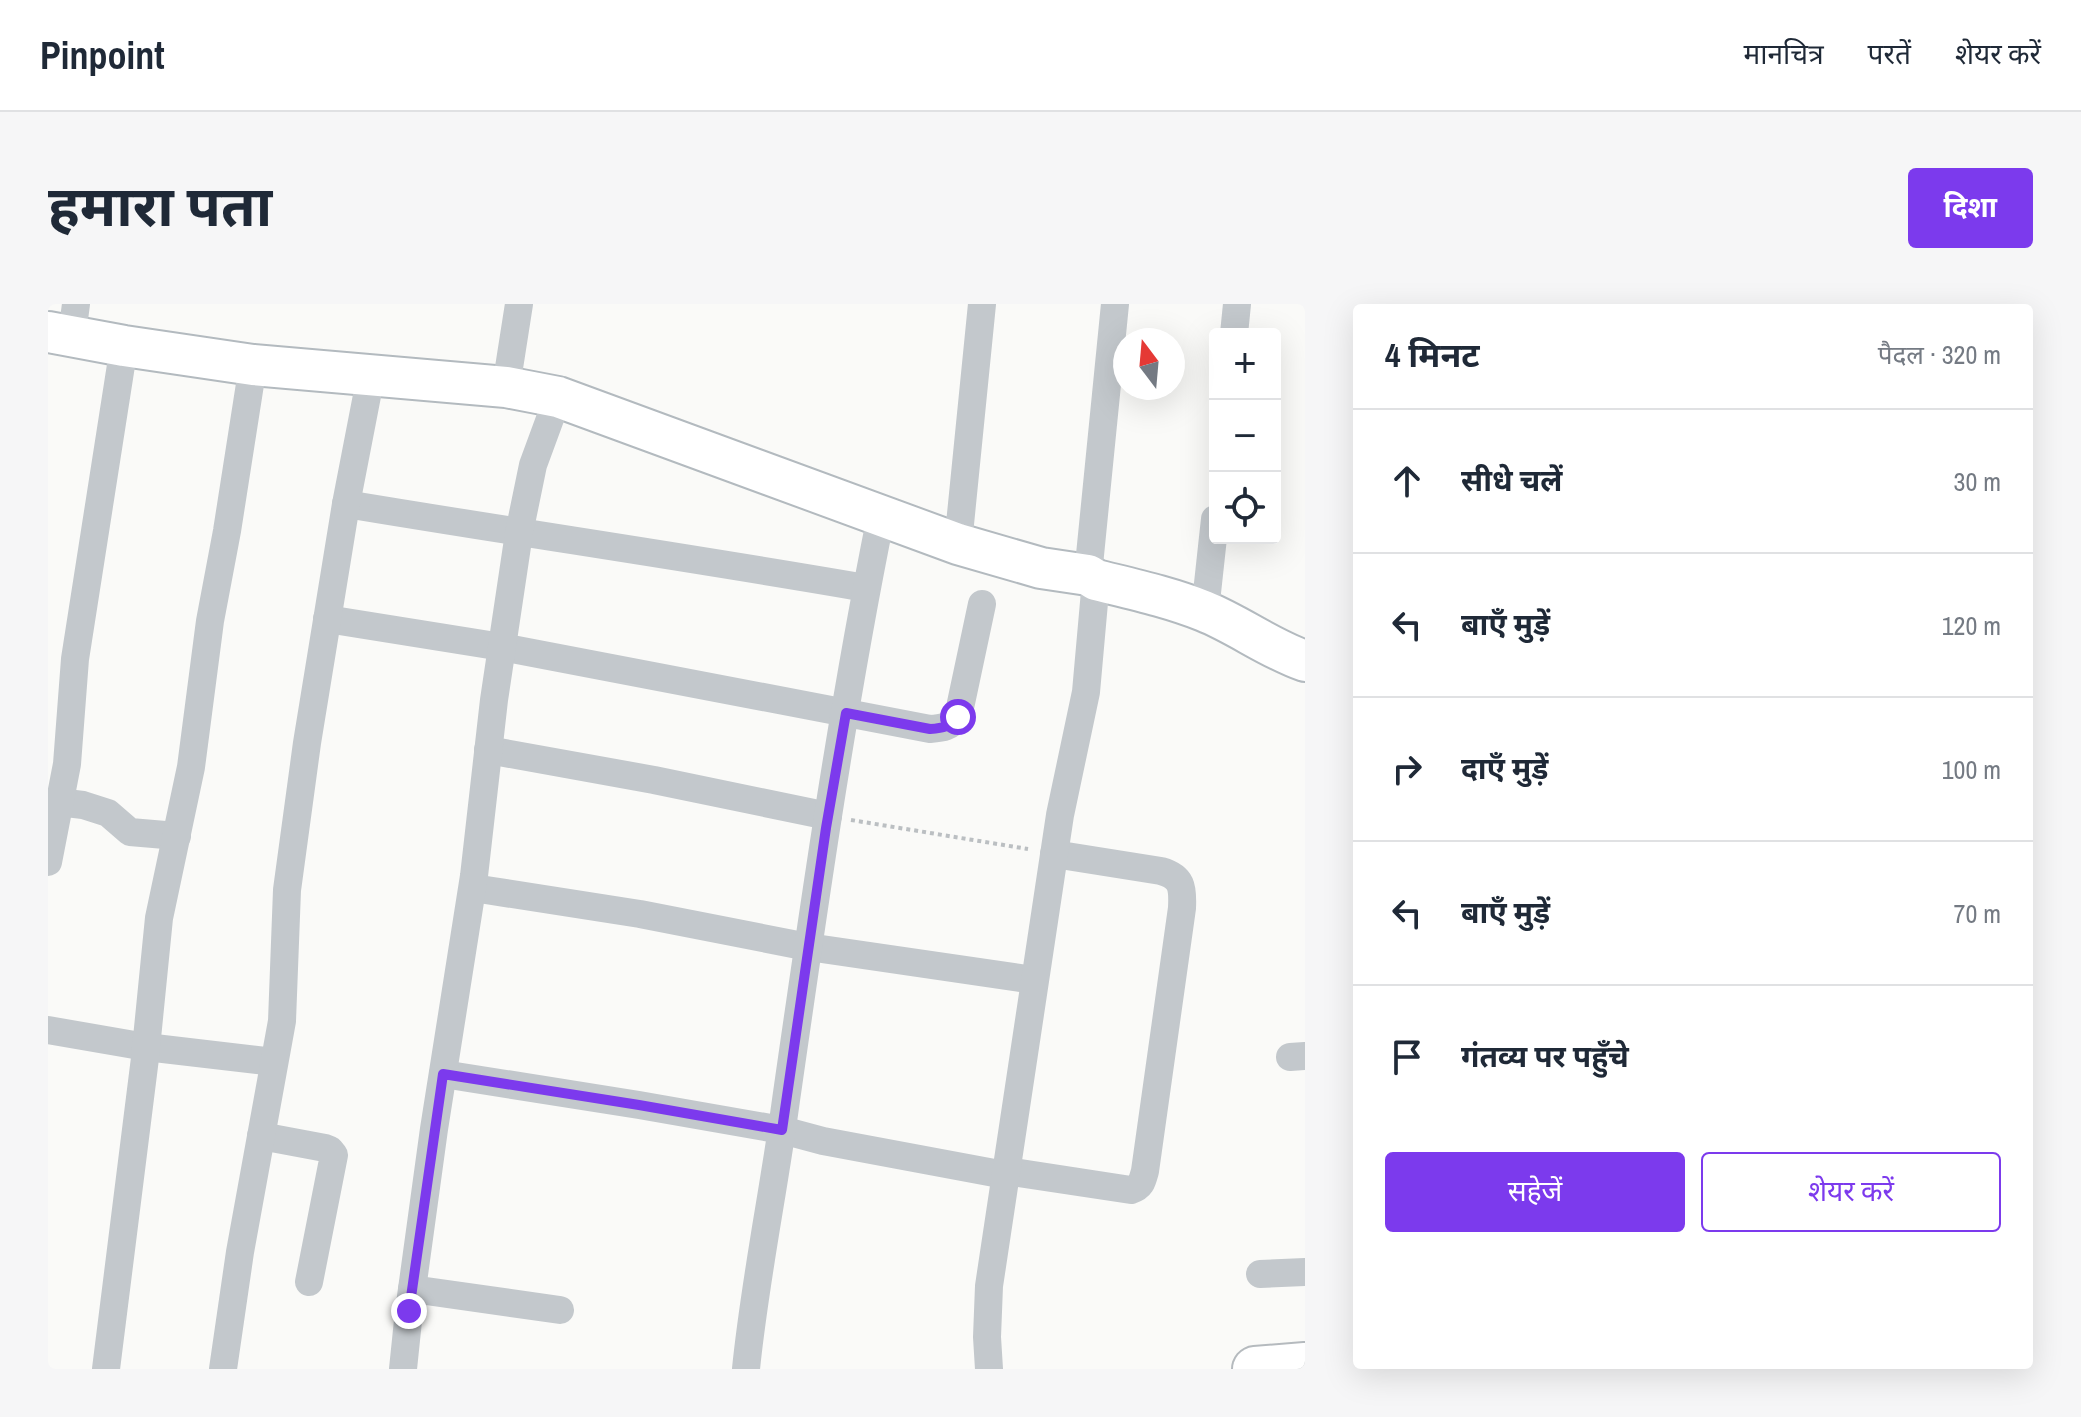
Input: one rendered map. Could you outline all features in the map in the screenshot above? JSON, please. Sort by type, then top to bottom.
[{"type":"main road","points":[[1255,1369],[1305,1365]]},
{"type":"street","points":[[506,387],[519,304]]},
{"type":"street","points":[[958,544],[982,304]]},
{"type":"street","points":[[989,1369],[989,1286],[1060,815],[1086,692],[1092,578],[1115,304]]},
{"type":"street","points":[[1235,328],[1237,304]]},
{"type":"street","points":[[65,324],[124,346],[253,365],[506,387],[558,397],[958,544],[1041,568],[1150,593],[1205,611],[1282,653],[1305,661]]},
{"type":"street","points":[[48,862],[67,764],[75,659],[124,346]]},
{"type":"street","points":[[106,1369],[159,918],[191,767],[210,621],[253,365]]},
{"type":"street","points":[[223,1369],[240,1252],[282,1021],[287,890],[327,619],[371,375]]},
{"type":"street","points":[[403,1369],[443,1074],[473,888],[488,750],[519,533],[533,465],[558,397]]},
{"type":"street","points":[[346,504],[866,588]]},
{"type":"street","points":[[746,1369],[750,1323],[828,816],[881,516]]},
{"type":"street","points":[[1205,611],[1212,544]]},
{"type":"street","points":[[327,619],[502,647],[930,729],[951,725],[958,717],[982,604]]},
{"type":"street","points":[[488,750],[828,816]]},
{"type":"street","points":[[58,802],[83,805],[108,813],[130,832],[177,836]]},
{"type":"street","points":[[443,1074],[782,1130],[823,1141],[1006,1173],[1131,1190],[1138,1188],[1145,1171],[1182,908],[1181,886],[1177,878],[1161,871],[1054,854]]},
{"type":"street","points":[[473,888],[640,914],[808,947],[1034,980]]},
{"type":"street","points":[[48,1030],[146,1047],[274,1062]]},
{"type":"street","points":[[261,1136],[325,1148],[334,1155],[309,1282]]},
{"type":"street","points":[[1260,1274],[1305,1272]]},
{"type":"street","points":[[412,1289],[560,1310]]},
{"type":"path","points":[[828,816],[1054,854]]},
{"type":"route","points":[[409,1311],[443,1074],[782,1130],[846,713],[930,729],[951,725],[958,717]]}]
